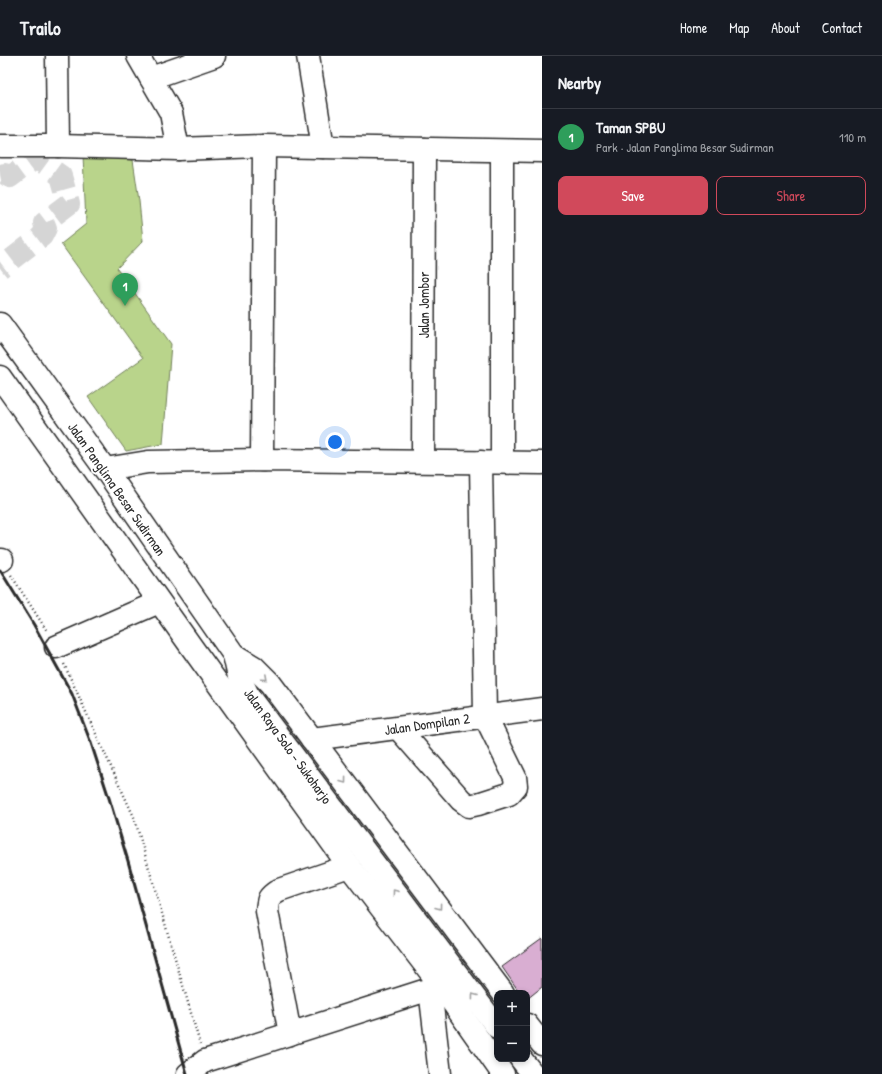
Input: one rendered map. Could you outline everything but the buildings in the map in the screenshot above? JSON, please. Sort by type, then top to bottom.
[{"type":"street","points":[[57,56],[58,146]]},
{"type":"street","points":[[138,56],[171,113],[178,148]]},
{"type":"street","points":[[151,78],[214,56]]},
{"type":"street","points":[[308,56],[323,147]]},
{"type":"street","points":[[0,146],[178,148],[264,146],[542,151]]},
{"type":"street","points":[[262,460],[264,146]]},
{"type":"street","name":"Jalan Jombor","points":[[424,149],[424,462]]},
{"type":"street","points":[[398,728],[461,800],[469,806],[509,794],[516,786],[515,777],[485,716],[502,151]]},
{"type":"street","name":"Jalan Panglima Besar Sudirman","points":[[0,324],[105,469],[234,655]]},
{"type":"street","points":[[0,376],[159,602],[349,866],[441,981],[503,1074]]},
{"type":"street","points":[[105,469],[148,462],[262,460],[542,463]]},
{"type":"street","points":[[56,647],[159,602]]},
{"type":"street","name":"Jalan Raya Solo - Sukoharjo","points":[[234,655],[254,668],[270,682],[501,990]]},
{"type":"street","name":"Jalan Raya Solo - Sukoharjo","points":[[234,655],[239,677],[249,697],[441,981],[496,1026]]},
{"type":"street","name":"Jalan Dompilan 2","points":[[312,739],[542,709]]},
{"type":"street","points":[[290,1034],[267,911],[268,900],[271,895],[279,890],[349,866]]},
{"type":"street","points":[[196,1068],[441,981]]},
{"type":"street","points":[[440,1074],[441,981]]},
{"type":"street","points":[[528,1026],[542,1044]]},
{"type":"street","points":[[523,1062],[533,1074]]},
{"type":"path","points":[[1,560],[56,647],[134,817],[196,1068]]},
{"type":"green space","points":[[83,155],[133,160],[143,241],[117,268],[171,344],[163,444],[126,451],[88,397],[143,358],[61,244],[86,224]]},
{"type":"tunnel","points":[[0,175],[5,174],[10,177],[36,158],[61,176],[69,204],[44,223],[46,228],[42,236],[0,268]]},
{"type":"railway","points":[[0,570],[34,625],[72,694],[91,743],[128,861],[187,1074]]},
{"type":"place","name":"Taman SPBU","points":[[125,306]]}]
